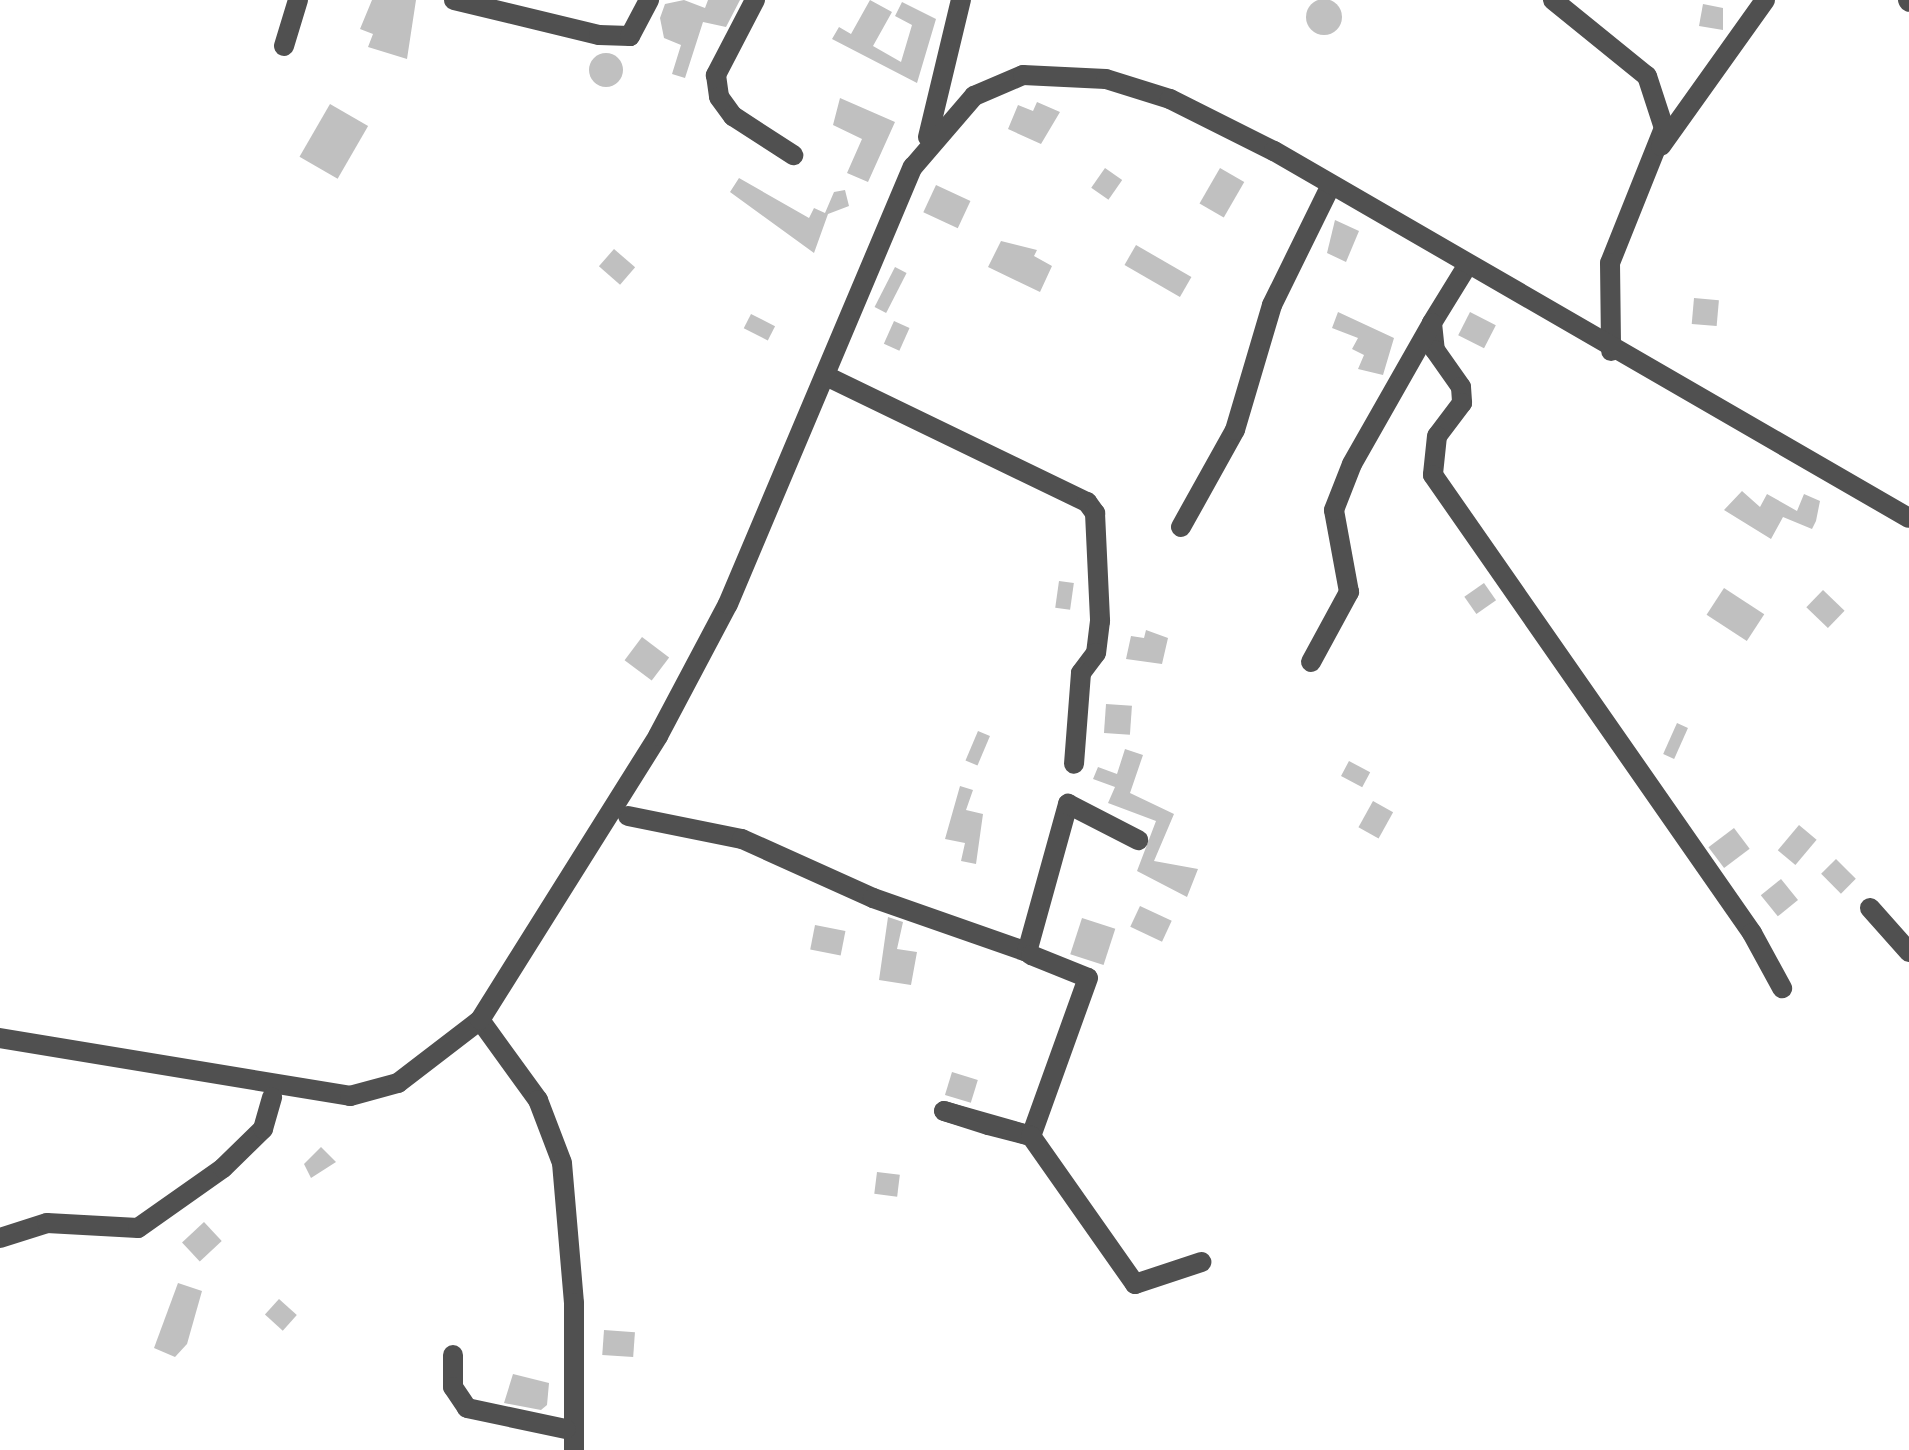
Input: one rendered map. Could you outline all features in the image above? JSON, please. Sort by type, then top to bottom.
[{"type":"street","points":[[284,46],[298,0]]},
{"type":"street","points":[[454,0],[599,35],[630,36],[649,0]]},
{"type":"street","points":[[755,0],[716,75],[719,97],[733,116],[793,155]]},
{"type":"street","points":[[0,1038],[350,1096],[398,1083],[480,1020],[685,687],[925,149],[961,0]]},
{"type":"street","points":[[1553,0],[1647,76],[1664,128],[1661,146]]},
{"type":"street","points":[[1611,351],[1610,263],[1661,146],[1765,0]]},
{"type":"street","points":[[925,149],[974,96],[1023,75],[1056,71],[1170,99],[1331,185],[1611,351],[1909,518]]},
{"type":"street","points":[[1181,527],[1235,430],[1272,305],[1331,185]]},
{"type":"street","points":[[1311,662],[1349,592],[1334,510],[1352,464],[1467,266]]},
{"type":"street","points":[[1432,323],[1435,350],[1461,387],[1462,403],[1437,436],[1433,475],[1782,988]]},
{"type":"street","points":[[826,376],[1087,502],[1095,513],[1100,621],[1096,653],[1081,673],[1074,764]]},
{"type":"street","points":[[628,816],[742,839],[873,898],[1027,952],[1068,804],[1138,840]]},
{"type":"street","points":[[1870,908],[1909,952]]},
{"type":"street","points":[[1031,955],[1088,978],[1031,1136],[1135,1284],[1201,1262]]},
{"type":"street","points":[[480,1020],[538,1100],[562,1163],[573,1276],[574,1450]]},
{"type":"street","points":[[0,1238],[47,1223],[138,1228],[175,1209],[263,1129],[272,1097]]},
{"type":"street","points":[[453,1355],[453,1387],[467,1408],[566,1429]]},
{"type":"building","points":[[1324,-1],[1337,4],[1342,17],[1337,30],[1324,35],[1311,30],[1306,17],[1311,4]]},
{"type":"building","points":[[372,0],[416,0],[407,59],[368,47],[373,34],[360,29]]},
{"type":"building","points":[[684,0],[705,8],[708,0],[740,0],[726,27],[703,22],[685,78],[672,74],[681,45],[664,38],[660,18],[665,4]]},
{"type":"building","points":[[870,0],[892,12],[873,46],[901,62],[912,25],[895,16],[902,2],[936,19],[917,83],[832,39],[839,27],[851,34]]},
{"type":"building","points":[[1703,4],[1723,8],[1723,30],[1699,26]]},
{"type":"building","points":[[606,53],[618,58],[623,70],[618,82],[606,87],[594,82],[589,70],[594,58]]},
{"type":"building","points":[[840,98],[895,122],[868,182],[847,173],[862,139],[833,125]]},
{"type":"building","points":[[1037,102],[1060,112],[1041,144],[1008,129],[1018,105],[1033,111]]},
{"type":"building","points":[[330,104],[368,126],[338,179],[300,157]]},
{"type":"building","points":[[1105,168],[1122,180],[1108,200],[1091,188]]},
{"type":"building","points":[[1220,168],[1244,182],[1224,218],[1200,204]]},
{"type":"building","points":[[739,178],[809,218],[814,208],[825,213],[834,192],[845,190],[849,206],[828,214],[814,253],[730,192]]},
{"type":"building","points":[[936,185],[970,201],[958,228],[923,212]]},
{"type":"building","points":[[1335,220],[1359,231],[1346,262],[1327,253]]},
{"type":"building","points":[[1001,241],[1037,250],[1034,256],[1052,266],[1040,292],[988,267]]},
{"type":"building","points":[[1136,245],[1191,277],[1180,297],[1124,265]]},
{"type":"building","points":[[614,249],[635,267],[620,285],[599,266]]},
{"type":"building","points":[[895,267],[907,273],[886,313],[875,307]]},
{"type":"building","points":[[1694,298],[1719,300],[1717,326],[1692,324]]},
{"type":"building","points":[[1338,312],[1394,338],[1383,375],[1358,369],[1364,355],[1352,349],[1358,338],[1332,328]]},
{"type":"building","points":[[1470,312],[1496,325],[1484,348],[1458,335]]},
{"type":"building","points":[[751,314],[775,326],[768,341],[744,328]]},
{"type":"building","points":[[894,321],[910,328],[899,351],[884,344]]},
{"type":"building","points":[[1742,491],[1760,507],[1767,494],[1797,511],[1804,494],[1820,501],[1816,521],[1812,529],[1783,517],[1771,539],[1724,510]]},
{"type":"building","points":[[1059,581],[1074,583],[1070,610],[1055,608]]},
{"type":"building","points":[[1484,583],[1496,600],[1476,614],[1464,597]]},
{"type":"building","points":[[1724,588],[1764,614],[1747,641],[1707,615]]},
{"type":"building","points":[[1823,590],[1845,611],[1828,628],[1806,607]]},
{"type":"building","points":[[1146,630],[1168,638],[1162,664],[1126,659],[1131,636],[1144,638]]},
{"type":"building","points":[[642,637],[669,657],[652,681],[625,660]]},
{"type":"building","points":[[1106,704],[1132,706],[1130,735],[1104,733]]},
{"type":"building","points":[[1677,723],[1688,728],[1674,759],[1663,754]]},
{"type":"building","points":[[978,731],[990,736],[977,766],[965,760]]},
{"type":"building","points":[[1125,749],[1143,755],[1130,793],[1174,814],[1154,861],[1198,869],[1187,897],[1137,871],[1156,821],[1108,803],[1115,787],[1093,779],[1098,767],[1117,774]]},
{"type":"building","points":[[1349,761],[1370,772],[1362,787],[1341,776]]},
{"type":"building","points":[[960,786],[973,790],[966,810],[983,814],[976,864],[961,861],[965,843],[945,839]]},
{"type":"building","points":[[1373,801],[1393,812],[1379,838],[1358,827]]},
{"type":"building","points":[[1799,825],[1817,840],[1795,865],[1778,850]]},
{"type":"building","points":[[1734,828],[1750,849],[1724,868],[1708,847]]},
{"type":"building","points":[[1836,859],[1856,879],[1841,894],[1821,874]]},
{"type":"building","points":[[1781,879],[1798,900],[1778,916],[1761,895]]},
{"type":"building","points":[[1140,906],[1172,921],[1162,942],[1130,927]]},
{"type":"building","points":[[888,917],[903,922],[897,949],[917,952],[911,985],[879,980]]},
{"type":"building","points":[[1082,918],[1115,929],[1104,965],[1070,954]]},
{"type":"building","points":[[815,925],[845,931],[841,955],[810,950]]},
{"type":"building","points":[[952,1072],[978,1080],[971,1103],[945,1095]]},
{"type":"building","points":[[321,1147],[336,1162],[311,1178],[304,1164]]},
{"type":"building","points":[[877,1172],[900,1175],[897,1197],[874,1194]]},
{"type":"building","points":[[204,1222],[222,1241],[200,1261],[182,1242]]},
{"type":"building","points":[[178,1283],[202,1291],[187,1344],[175,1357],[154,1348]]},
{"type":"building","points":[[279,1299],[297,1315],[283,1331],[265,1315]]},
{"type":"building","points":[[604,1330],[635,1332],[633,1357],[602,1355]]},
{"type":"building","points":[[513,1374],[549,1383],[547,1405],[541,1410],[504,1403]]}]
